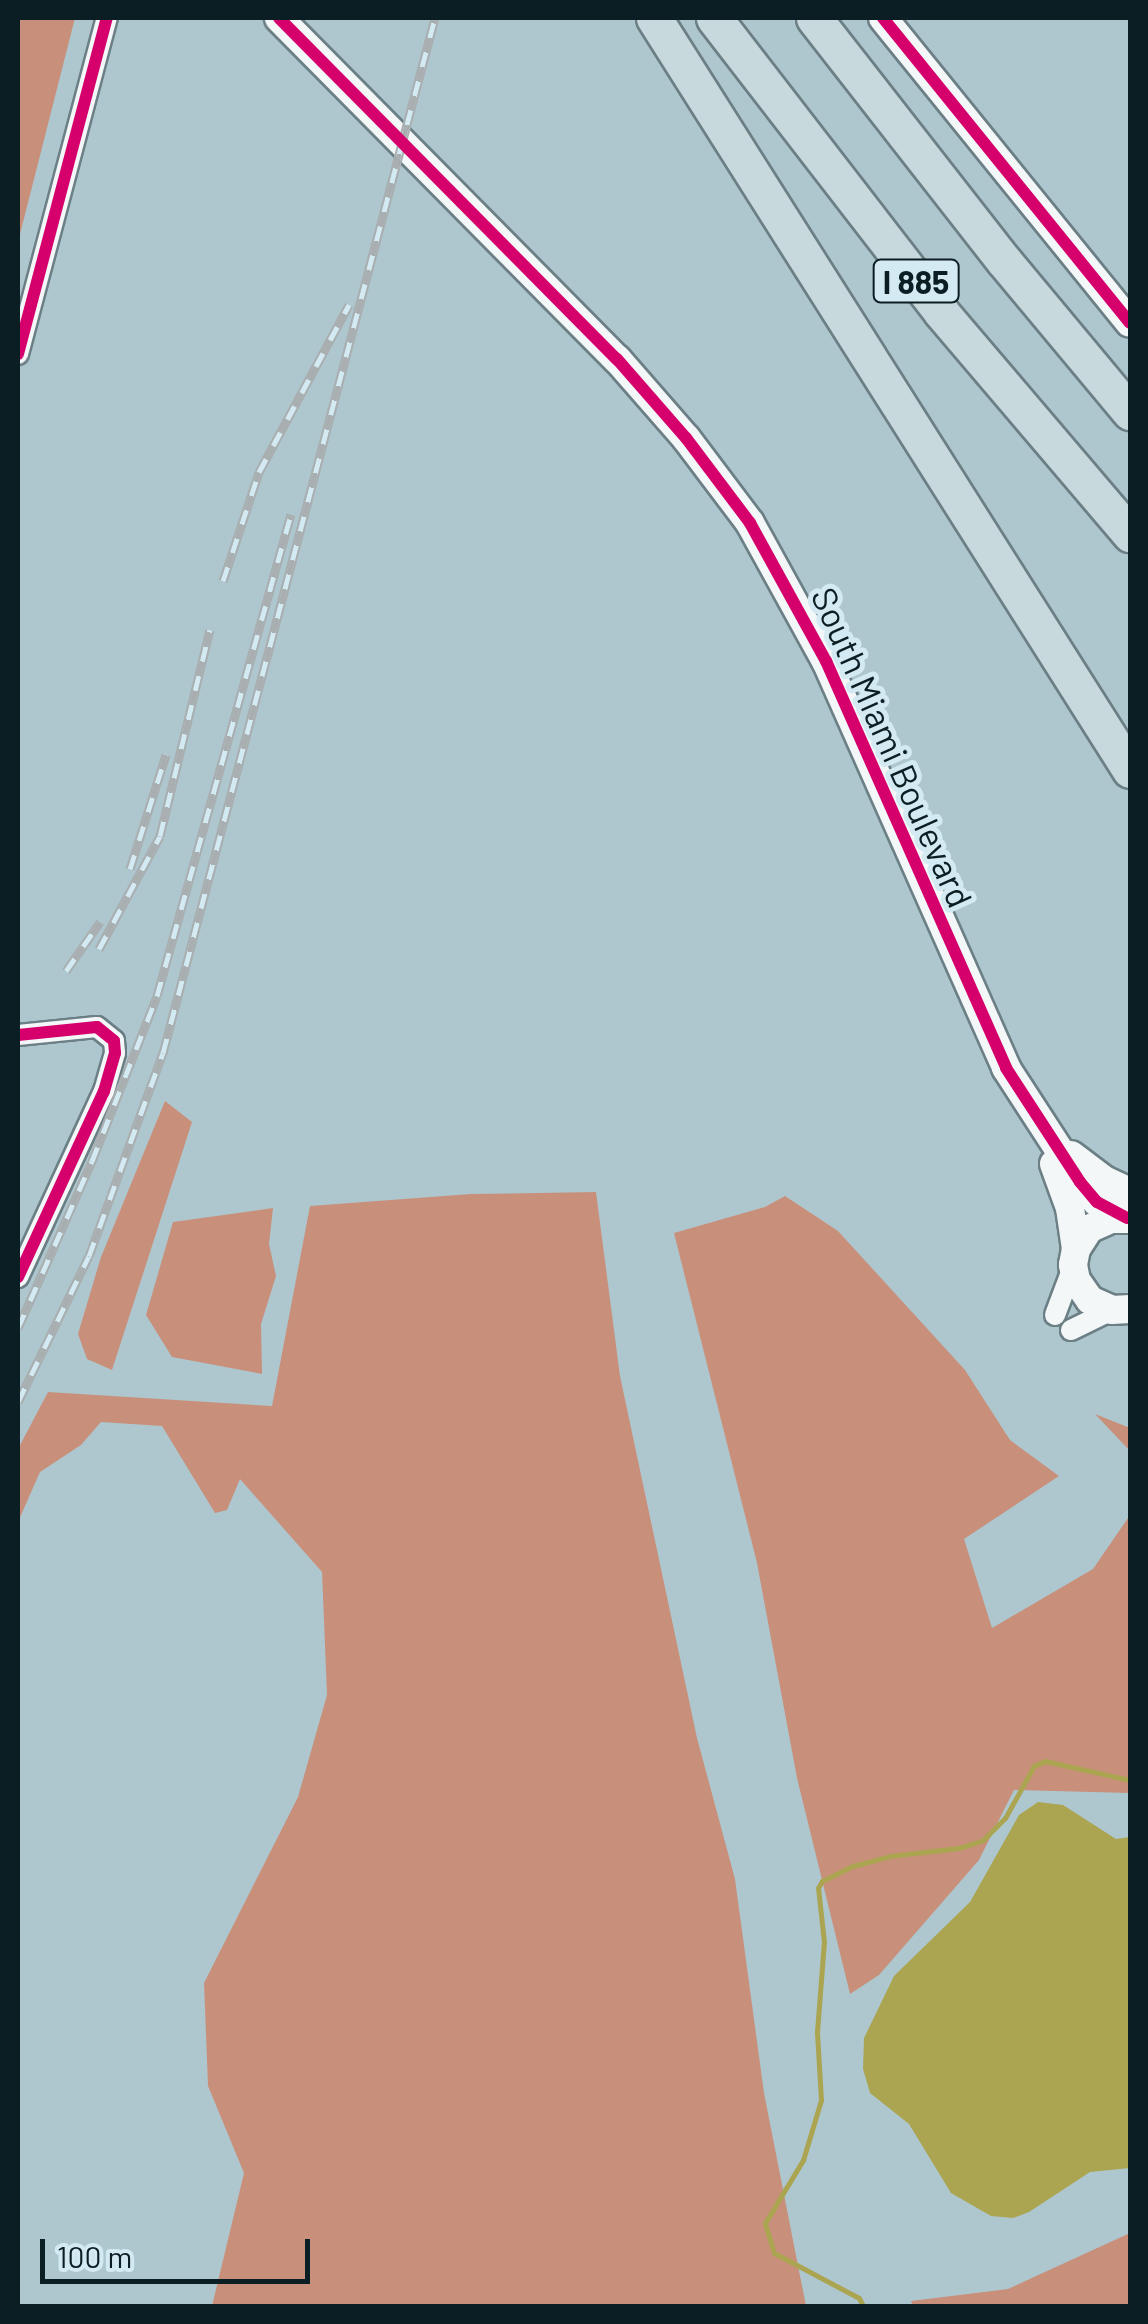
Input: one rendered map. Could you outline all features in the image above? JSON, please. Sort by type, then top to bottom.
[{"type":"highway","points":[[654,18],[1130,770]]},
{"type":"highway","name":"I 885","points":[[714,18],[930,298],[1130,534]]},
{"type":"highway","name":"I 885","points":[[814,18],[1004,262],[1130,412]]},
{"type":"street","points":[[18,354],[106,18]]},
{"type":"street","name":"South Miami Boulevard","points":[[279,18],[617,359],[686,438],[750,523],[826,661],[983,1021],[1046,1136],[1070,1208],[1075,1257]]},
{"type":"street","points":[[883,18],[1130,323]]},
{"type":"street","points":[[18,1035],[82,1026],[107,1030],[114,1040],[115,1053],[104,1092],[18,1277]]},
{"type":"street","points":[[1046,1136],[1104,1180],[1130,1210],[1096,1224],[1075,1257],[1055,1315]]},
{"type":"street","points":[[1075,1257],[1084,1294],[1123,1311]]},
{"type":"street","points":[[1070,1330],[1123,1311]]},
{"type":"shaded area","points":[[18,18],[75,18],[18,242]]},
{"type":"shaded area","points":[[165,1101],[192,1122],[112,1370],[87,1359],[78,1334],[101,1257]]},
{"type":"shaded area","points":[[596,1192],[620,1376],[697,1738],[735,1879],[764,2093],[806,2306],[212,2306],[244,2173],[208,2086],[204,1983],[298,1797],[327,1695],[322,1572],[240,1479],[227,1510],[215,1513],[162,1426],[101,1422],[81,1445],[40,1472],[18,1522],[18,1449],[48,1392],[272,1406],[310,1206],[471,1194]]},
{"type":"shaded area","points":[[785,1196],[838,1231],[965,1370],[1010,1440],[1059,1476],[964,1539],[992,1628],[1093,1569],[1130,1515],[1130,1793],[1014,1790],[979,1860],[879,1975],[850,1994],[797,1778],[757,1563],[674,1233],[765,1207]]},
{"type":"shaded area","points":[[273,1208],[269,1244],[276,1276],[261,1324],[262,1374],[172,1357],[146,1315],[173,1222]]},
{"type":"shaded area","points":[[1095,1414],[1130,1428],[1130,1451]]},
{"type":"shaded area","points":[[1038,1802],[1063,1805],[1116,1839],[1130,1837],[1130,2168],[1090,2172],[1029,2212],[1013,2218],[991,2216],[951,2193],[909,2124],[870,2093],[863,2069],[864,2038],[894,1976],[970,1902],[1019,1815]]},
{"type":"shaded area","points":[[1130,2233],[1130,2306],[913,2306],[911,2301],[1008,2289]]},
{"type":"waterway","points":[[863,2306],[859,2298],[774,2253],[765,2223],[803,2160],[821,2100],[817,2032],[824,1942],[818,1888],[822,1881],[853,1866],[890,1856],[959,1848],[983,1840],[1005,1818],[1034,1766],[1045,1761],[1130,1780]]},
{"type":"railway","points":[[18,1402],[89,1256],[163,1053],[435,18]]},
{"type":"railway","points":[[223,581],[259,472],[349,305]]},
{"type":"railway","points":[[18,1328],[92,1161],[157,996],[291,514]]},
{"type":"railway","points":[[99,949],[160,836],[210,630]]},
{"type":"railway","points":[[130,869],[166,755]]},
{"type":"railway","points":[[66,971],[100,922]]},
{"type":"cycle path","points":[[18,354],[107,18]]},
{"type":"cycle path","points":[[279,18],[617,359],[686,438],[750,523],[826,661],[1006,1068],[1080,1182],[1097,1202],[1127,1218]]},
{"type":"cycle path","points":[[883,18],[1130,323]]},
{"type":"cycle path","points":[[18,1035],[97,1027],[114,1041],[115,1053],[104,1091],[18,1277]]}]
